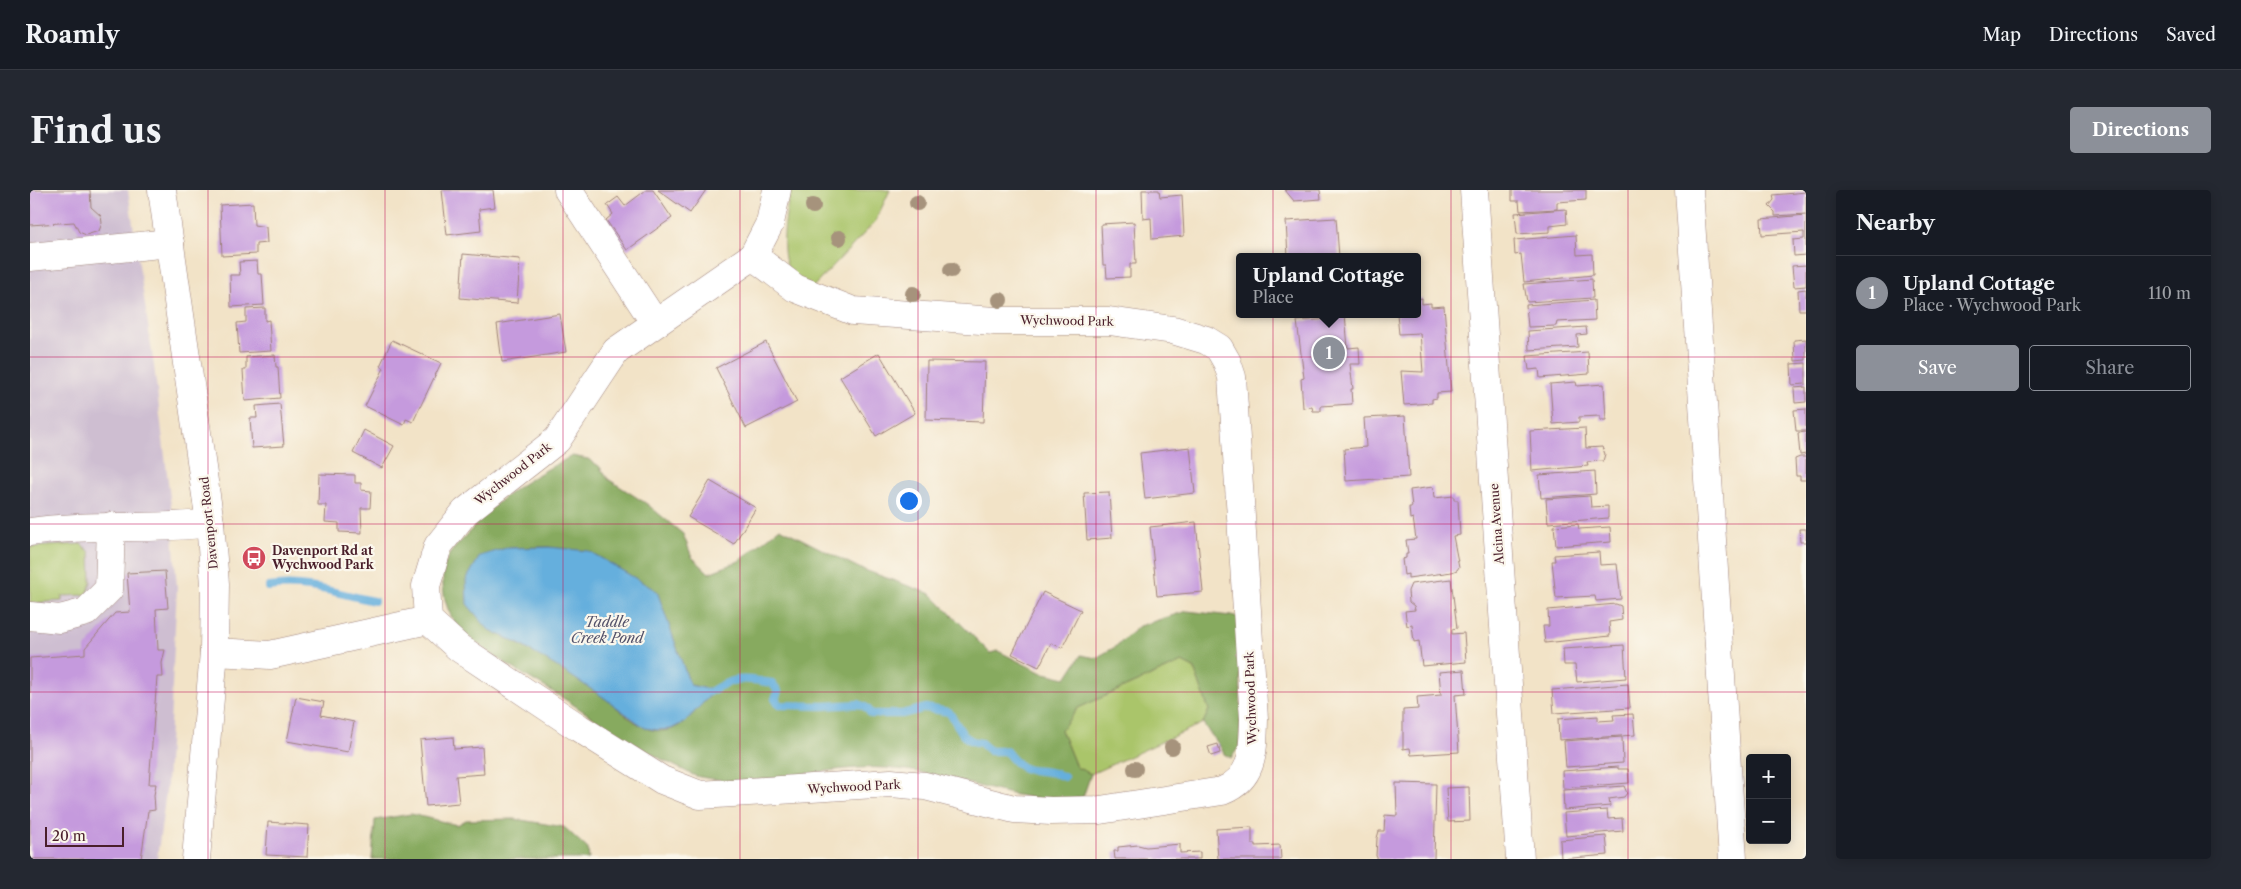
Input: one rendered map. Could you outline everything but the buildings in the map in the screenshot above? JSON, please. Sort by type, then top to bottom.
[{"type":"street","name":"Davenport Road","points":[[162,190],[210,523],[215,584],[214,652],[196,859]]},
{"type":"street","points":[[568,190],[655,323]]},
{"type":"street","name":"Wychwood Park","points":[[753,256],[795,288],[853,311],[995,321],[1109,321],[1173,330],[1206,340],[1219,348],[1227,362],[1232,377],[1254,718],[1250,762],[1236,786],[1222,791],[1100,810],[1014,809],[925,786],[891,783],[700,795],[662,780],[579,728],[459,648],[428,620],[426,586],[438,546],[465,512],[557,440],[616,351],[753,256],[770,223],[776,190]]},
{"type":"street","name":"Alcina Avenue","points":[[1474,190],[1520,859]]},
{"type":"street","points":[[1689,190],[1733,859]]},
{"type":"street","points":[[30,257],[170,243]]},
{"type":"street","points":[[30,532],[66,527],[175,528],[210,523]]},
{"type":"street","points":[[30,616],[60,620],[86,612],[109,589],[111,526]]},
{"type":"street","points":[[214,652],[270,655],[428,620]]},
{"type":"shaded area","points":[[30,190],[128,190],[154,366],[171,506],[177,588],[167,784],[157,859],[30,859]]},
{"type":"green space","points":[[790,190],[890,190],[875,222],[813,287],[793,275],[788,268],[785,258],[784,234]]},
{"type":"green space","points":[[572,456],[588,459],[599,466],[608,479],[647,504],[683,534],[692,557],[709,573],[739,561],[780,528],[859,568],[931,594],[990,653],[998,651],[1040,672],[1066,678],[1081,655],[1096,658],[1115,647],[1139,626],[1187,611],[1240,617],[1241,718],[1239,747],[1231,758],[1224,754],[1205,727],[1203,723],[1209,710],[1194,668],[1182,662],[1078,708],[1061,730],[1076,767],[1091,774],[1083,797],[1064,800],[1031,798],[928,774],[886,768],[840,770],[747,781],[695,776],[635,744],[506,664],[475,642],[454,621],[450,614],[443,589],[443,580],[446,563],[451,552],[490,509],[528,481]],"holes":[[[549,547],[670,629],[690,685],[708,689],[715,687],[696,711],[679,726],[666,731],[655,730],[646,728],[634,721],[603,696],[561,669],[488,629],[506,548]]]},
{"type":"green space","points":[[81,544],[90,552],[91,582],[87,595],[62,596],[62,601],[30,603],[30,547]]},
{"type":"green space","points":[[1182,662],[1194,668],[1209,710],[1203,723],[1091,774],[1076,767],[1061,730],[1078,708]]},
{"type":"green space","points":[[411,814],[457,825],[466,820],[515,819],[564,827],[588,849],[589,859],[372,859],[375,820]]},
{"type":"water","name":"Taddle Creek Pond","points":[[549,547],[589,551],[657,591],[690,685],[708,689],[718,687],[685,722],[671,729],[657,730],[645,728],[559,668],[519,644],[488,629],[467,604],[466,580],[480,556],[506,548]]},
{"type":"waterway","points":[[269,587],[309,587],[374,601]]},
{"type":"waterway","points":[[710,692],[726,683],[747,679],[772,683],[778,691],[775,699],[779,705],[823,706],[859,704],[867,708],[871,714],[902,714],[926,708],[949,712],[964,736],[972,741],[981,743],[990,751],[1006,751],[1014,760],[1027,769],[1046,771],[1064,777]]},
{"type":"place","name":"Upland Cottage","points":[[1329,353]]},
{"type":"place","name":"Davenport Rd at Wychwood Park","points":[[254,558]]}]
